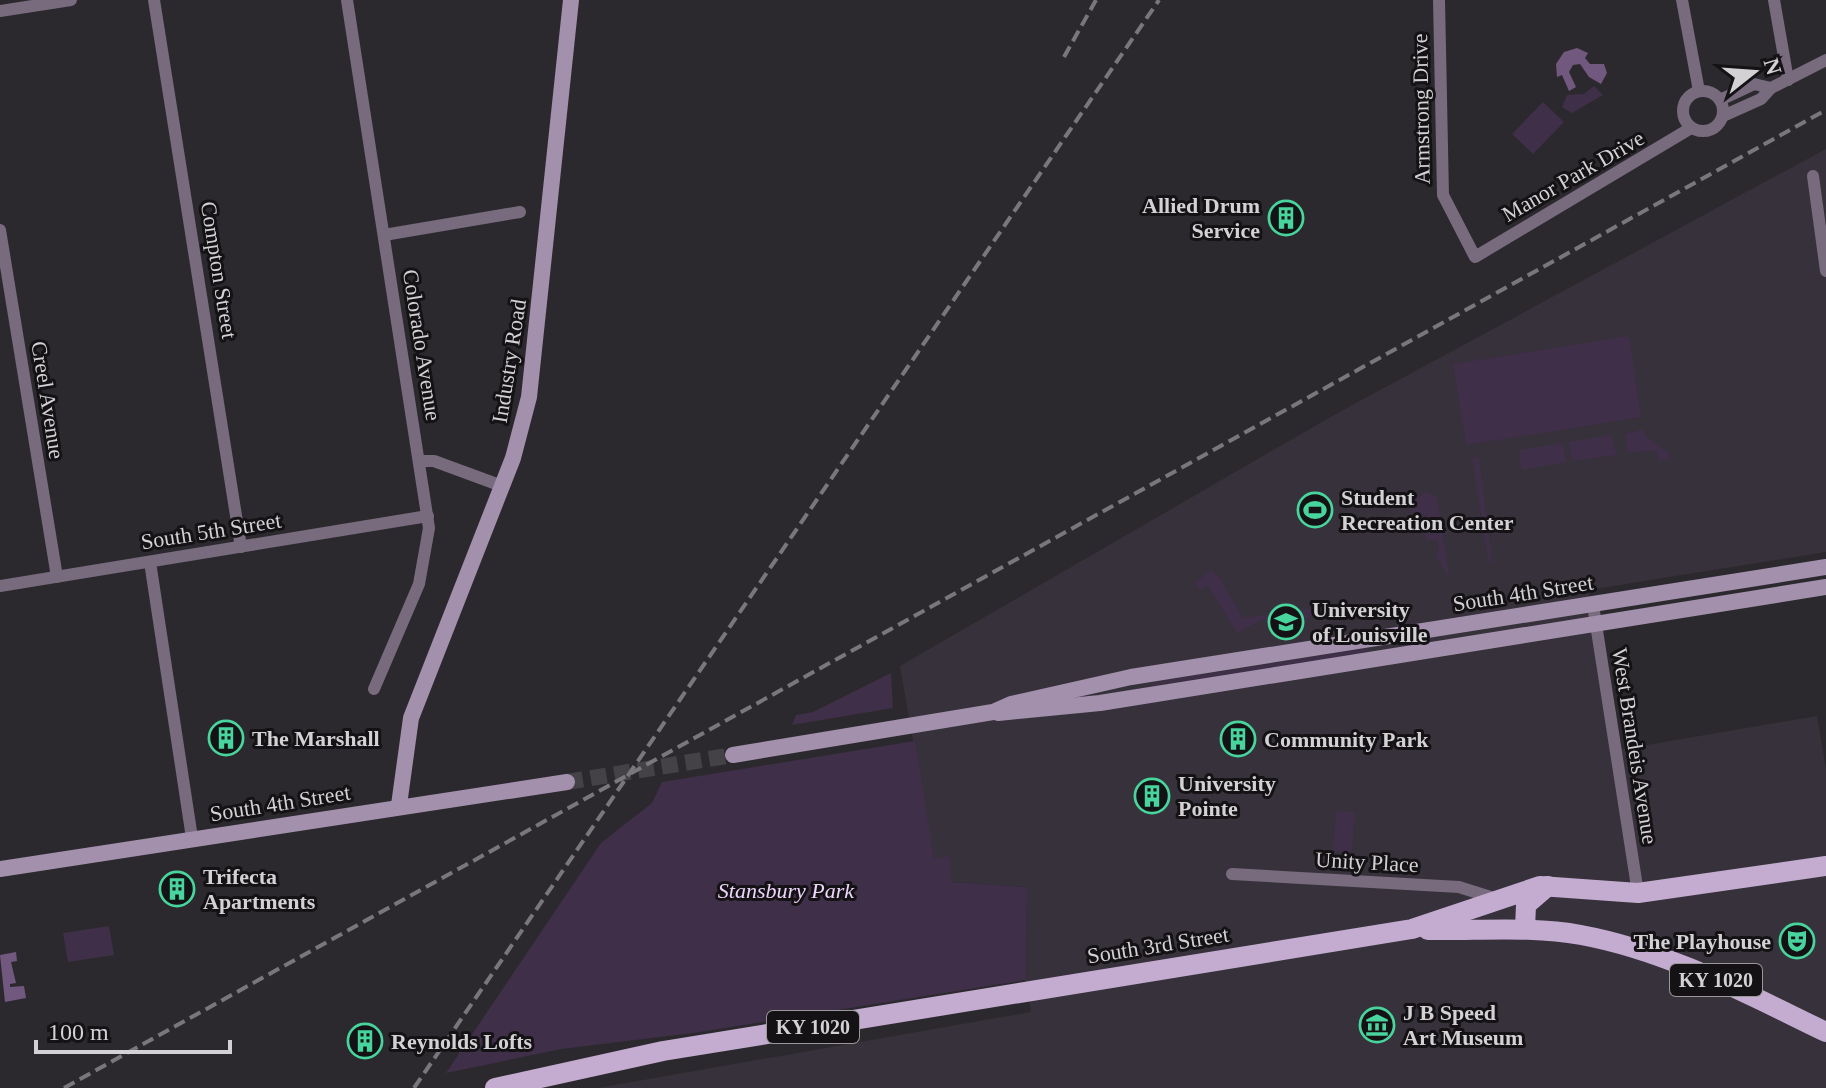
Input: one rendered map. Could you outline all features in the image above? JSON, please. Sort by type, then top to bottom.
[{"type":"main road","name":"Industry Road","points":[[399,805],[411,718],[502,486],[529,397],[571,0]]},
{"type":"main road","name":"South 4th Street","points":[[733,755],[993,712],[1011,704],[1131,677],[1826,567]]},
{"type":"main road","name":"South 4th Street","points":[[993,712],[1012,714],[1100,703],[1826,587]]},
{"type":"main road","name":"South 4th Street","points":[[0,869],[399,805],[567,782]]},
{"type":"main road","name":"South 3rd Street","points":[[495,1088],[663,1051],[1412,929],[1475,910],[1497,899],[1548,886],[1638,893],[1826,866]]},
{"type":"main road","points":[[1525,929],[1523,914],[1526,905],[1548,886]]},
{"type":"main road","name":"KY 1020","points":[[1412,929],[1525,929],[1581,935],[1634,947],[1709,977],[1826,1032]]},
{"type":"street","points":[[0,11],[71,0]]},
{"type":"street","name":"Compton Street","points":[[154,0],[241,547]]},
{"type":"street","name":"Colorado Avenue","points":[[347,0],[420,461],[429,537],[419,584],[374,689]]},
{"type":"street","name":"Armstrong Drive","points":[[1439,0],[1443,195],[1475,257]]},
{"type":"street","points":[[1682,0],[1699,91]]},
{"type":"street","points":[[1774,0],[1788,80]]},
{"type":"street","name":"Manor Park Drive","points":[[1475,257],[1691,128],[1707,132],[1714,129],[1723,116],[1761,99],[1771,88],[1826,60]]},
{"type":"street","name":"Manor Park Drive","points":[[1720,100],[1754,84],[1771,88]]},
{"type":"street","points":[[1691,128],[1686,123],[1683,107],[1686,100],[1699,91],[1707,91],[1720,100],[1723,116]]},
{"type":"street","points":[[1813,176],[1826,271]]},
{"type":"street","points":[[384,235],[520,212]]},
{"type":"street","name":"Creel Avenue","points":[[0,230],[57,577]]},
{"type":"street","points":[[420,461],[434,461],[502,486]]},
{"type":"street","name":"South 5th Street","points":[[0,586],[428,516]]},
{"type":"street","points":[[150,562],[192,838]]},
{"type":"street","name":"West Brandeis Avenue","points":[[1593,605],[1638,893]]},
{"type":"street","name":"Unity Place","points":[[1232,874],[1459,887],[1497,899]]},
{"type":"shaded area","points":[[1577,48],[1588,53],[1585,58],[1590,64],[1604,64],[1607,73],[1601,84],[1589,77],[1580,64],[1573,65],[1569,72],[1576,87],[1569,91],[1562,75],[1557,77],[1556,64],[1564,52]]},
{"type":"shaded area","name":"University of Louisville","points":[[1826,149],[1826,552],[1588,590],[1612,751],[1817,716],[1826,769],[1826,1088],[598,1088],[1031,1012],[1026,980],[1027,887],[951,882],[934,860],[900,666],[1334,415]]},
{"type":"shaded area","points":[[16,952],[17,961],[11,962],[16,983],[10,984],[10,987],[24,986],[26,998],[5,1002],[0,955]]},
{"type":"green space","points":[[1594,86],[1603,95],[1572,113],[1562,107],[1567,95],[1584,94]]},
{"type":"green space","points":[[1543,102],[1564,122],[1533,154],[1512,134]]},
{"type":"green space","points":[[1629,336],[1641,417],[1466,445],[1453,364]]},
{"type":"green space","points":[[1644,429],[1645,436],[1669,453],[1670,459],[1659,461],[1656,450],[1628,453],[1625,434]]},
{"type":"green space","points":[[1611,435],[1617,455],[1572,461],[1568,442]]},
{"type":"green space","points":[[1563,443],[1566,462],[1521,470],[1519,450]]},
{"type":"green space","points":[[1479,456],[1492,562],[1489,563],[1472,458]]},
{"type":"green space","points":[[1426,492],[1437,497],[1450,580],[1435,554],[1439,551],[1438,539],[1428,541],[1423,533],[1428,530],[1426,515],[1413,516],[1406,503]]},
{"type":"green space","points":[[1211,570],[1219,577],[1243,618],[1323,607],[1301,623],[1295,613],[1271,627],[1264,619],[1237,633],[1208,586],[1201,590],[1195,583]]},
{"type":"green space","points":[[1368,648],[1369,654],[1148,686],[1156,682]]},
{"type":"green space","points":[[891,673],[893,708],[792,725],[796,715],[813,712]]},
{"type":"green space","name":"Stansbury Park","points":[[915,741],[934,859],[950,856],[951,882],[1027,887],[1026,980],[693,1033],[561,1049],[446,1073],[601,843],[652,803],[662,782]]},
{"type":"green space","points":[[1336,811],[1355,812],[1352,852],[1333,851]]},
{"type":"green space","points":[[109,926],[114,955],[68,962],[63,933]]},
{"type":"tunnel","points":[[567,782],[733,755]]},
{"type":"railway","points":[[1064,57],[1096,0]]},
{"type":"railway","points":[[414,1088],[1159,0]]},
{"type":"railway","points":[[64,1088],[1826,110]]},
{"type":"place","name":"Allied Drum Service","points":[[1286,218]]},
{"type":"place","name":"Student Recreation Center","points":[[1315,510]]},
{"type":"place","name":"University of Louisville","points":[[1286,622]]},
{"type":"place","name":"The Marshall","points":[[226,738]]},
{"type":"place","name":"Community Park","points":[[1238,739]]},
{"type":"place","name":"University Pointe","points":[[1152,796]]},
{"type":"place","name":"Trifecta Apartments","points":[[177,889]]},
{"type":"place","name":"The Playhouse","points":[[1797,941]]},
{"type":"place","name":"J B Speed Art Museum","points":[[1377,1025]]},
{"type":"place","name":"Reynolds Lofts","points":[[365,1041]]}]
